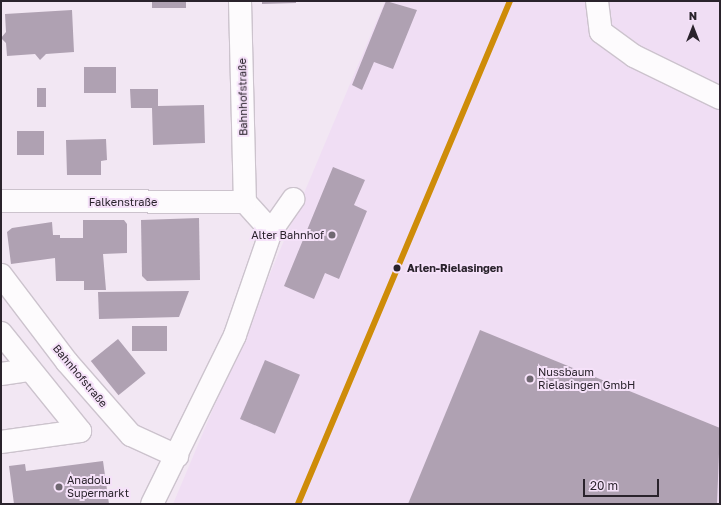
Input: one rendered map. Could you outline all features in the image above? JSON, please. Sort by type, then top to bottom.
[{"type":"street","name":"Bahnhofstraße","points":[[240,1],[245,202]]},
{"type":"street","points":[[598,1],[600,32],[634,56],[720,98]]},
{"type":"street","points":[[152,504],[177,456],[235,334],[271,231],[293,199]]},
{"type":"street","name":"Falkenstraße","points":[[1,200],[245,202]]},
{"type":"street","points":[[245,202],[271,231]]},
{"type":"street","name":"Bahnhofstraße","points":[[1,275],[67,362],[131,435],[177,456]]},
{"type":"street","points":[[1,333],[80,431],[1,442]]},
{"type":"street","points":[[1,374],[30,370]]},
{"type":"shaded area","points":[[385,1],[720,1],[720,504],[173,504]]},
{"type":"building","points":[[152,1],[186,1],[186,8],[152,8]]},
{"type":"building","points":[[262,1],[296,1],[296,3],[262,4]]},
{"type":"building","points":[[386,1],[417,10],[393,69],[374,62],[362,90],[352,85]]},
{"type":"building","points":[[72,10],[74,52],[46,54],[40,60],[35,54],[7,56],[6,43],[1,38],[6,32],[5,14]]},
{"type":"building","points":[[84,67],[116,67],[116,93],[84,93]]},
{"type":"building","points":[[37,88],[46,88],[46,107],[37,107]]},
{"type":"building","points":[[130,89],[158,89],[158,106],[204,105],[205,143],[153,145],[152,108],[131,108]]},
{"type":"building","points":[[17,131],[44,131],[44,155],[17,155]]},
{"type":"building","points":[[106,139],[107,160],[101,161],[101,175],[67,175],[66,140]]},
{"type":"building","name":"Alter Bahnhof","points":[[333,167],[365,180],[354,205],[367,211],[339,279],[325,273],[314,299],[284,286]]},
{"type":"building","points":[[199,218],[200,280],[147,281],[142,276],[141,220]]},
{"type":"building","points":[[83,220],[124,220],[127,224],[127,253],[103,254],[106,290],[84,290],[84,281],[56,281],[55,258],[11,264],[7,232],[12,228],[52,222],[53,235],[60,235],[60,238],[83,238]]},
{"type":"building","points":[[189,291],[179,317],[99,319],[98,292]]},
{"type":"building","points":[[132,326],[167,326],[167,351],[132,351]]},
{"type":"building","name":"Nussbaum Rielasingen GmbH","points":[[480,330],[720,428],[717,504],[408,504]]},
{"type":"building","points":[[118,339],[146,373],[118,395],[91,361]]},
{"type":"building","points":[[265,360],[300,375],[275,434],[240,419]]},
{"type":"building","name":"Anadolu Supermarkt","points":[[103,461],[109,504],[14,504],[9,466],[25,464],[26,471]]},
{"type":"transit line","points":[[298,504],[510,1]]},
{"type":"place","name":"Alter Bahnhof","points":[[332,235]]},
{"type":"place","name":"Arlen-Rielasingen","points":[[397,268]]},
{"type":"place","name":"Nussbaum Rielasingen GmbH","points":[[530,379]]},
{"type":"place","name":"Anadolu Supermarkt","points":[[59,487]]}]
